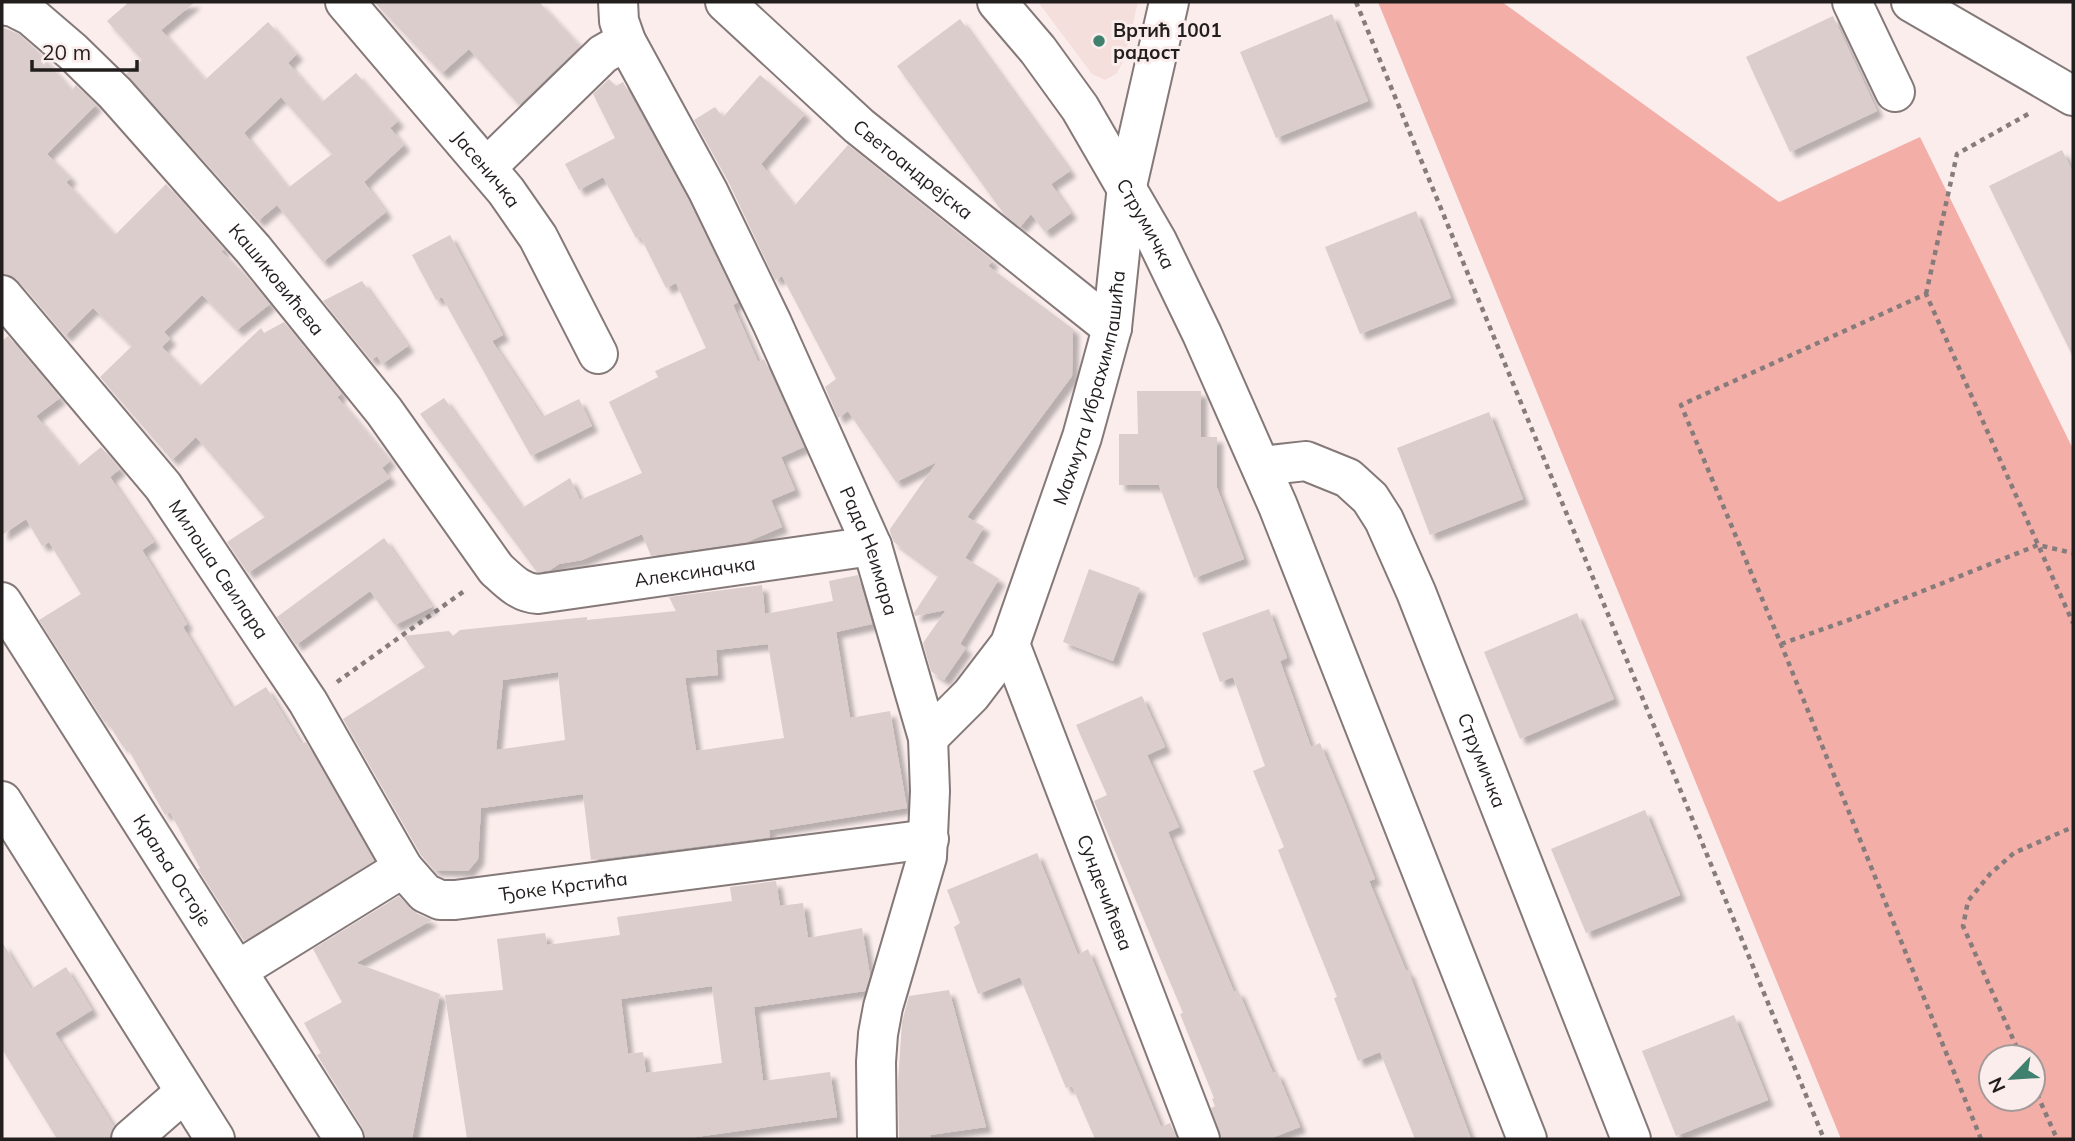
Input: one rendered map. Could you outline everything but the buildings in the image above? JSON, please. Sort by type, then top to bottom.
[{"type":"street","name":"Јасеничка","points":[[345,2],[487,167],[538,237],[598,354]]},
{"type":"street","name":"Рада Неимара","points":[[618,2],[619,21],[626,41],[708,191],[772,323],[872,546],[928,738],[927,857],[883,1007],[878,1034],[872,1138]]},
{"type":"street","name":"Светоандрејска","points":[[725,2],[859,126],[1112,328]]},
{"type":"street","name":"Струмичка","points":[[997,2],[1038,50],[1080,108],[1157,241],[1202,334],[1261,466],[1527,1139]]},
{"type":"street","name":"Махмута Ибрахимпашића","points":[[928,738],[971,695],[1010,644],[1082,437],[1112,328],[1127,186],[1169,2]]},
{"type":"street","points":[[1852,2],[1895,93]]},
{"type":"street","points":[[1911,2],[2073,96]]},
{"type":"street","name":"Кашиковићева","points":[[2,5],[31,16],[115,93],[253,249],[384,411],[507,578]]},
{"type":"street","points":[[487,167],[603,54],[626,41]]},
{"type":"street","name":"Милоша Свилара","points":[[2,295],[163,486],[308,702],[403,868]]},
{"type":"street","name":"Струмичка","points":[[1261,466],[1306,461],[1348,478],[1370,498],[1384,520],[1426,617],[1631,1139]]},
{"type":"street","name":"Алексиначка","points":[[507,578],[529,593],[538,594],[872,546]]},
{"type":"street","name":"Краља Остоје","points":[[2,602],[344,1139]]},
{"type":"street","name":"Сундечићева","points":[[1010,644],[1200,1139]]},
{"type":"street","points":[[2,802],[215,1139]]},
{"type":"street","name":"Ђоке Крстића","points":[[403,868],[425,893],[440,900],[455,900],[929,839]]},
{"type":"street","points":[[238,970],[403,868]]},
{"type":"street","points":[[131,1139],[185,1092]]},
{"type":"path","points":[[1356,2],[1824,1139]]},
{"type":"path","points":[[2026,116],[1957,154],[1926,293],[2073,623]]},
{"type":"path","points":[[1926,293],[1681,405],[1781,644],[1981,1139]]},
{"type":"path","points":[[1781,644],[1860,616],[2038,545],[2073,553]]},
{"type":"path","points":[[308,702],[507,578]]},
{"type":"path","points":[[2015,1043],[1963,926],[1968,901],[1990,874],[2014,853],[2073,827]]},
{"type":"path","points":[[2045,1113],[2057,1139]]},
{"type":"shaded area","name":"Вртић 1001 радост","points":[[1038,2],[1138,2],[1124,60],[1116,74],[1105,80],[1092,74]]},
{"type":"shaded area","points":[[1378,2],[1502,2],[1779,202],[1920,137],[2073,449],[2073,1139],[1841,1139]]},
{"type":"place","name":"Вртић 1001 радост","points":[[1099,41]]}]
